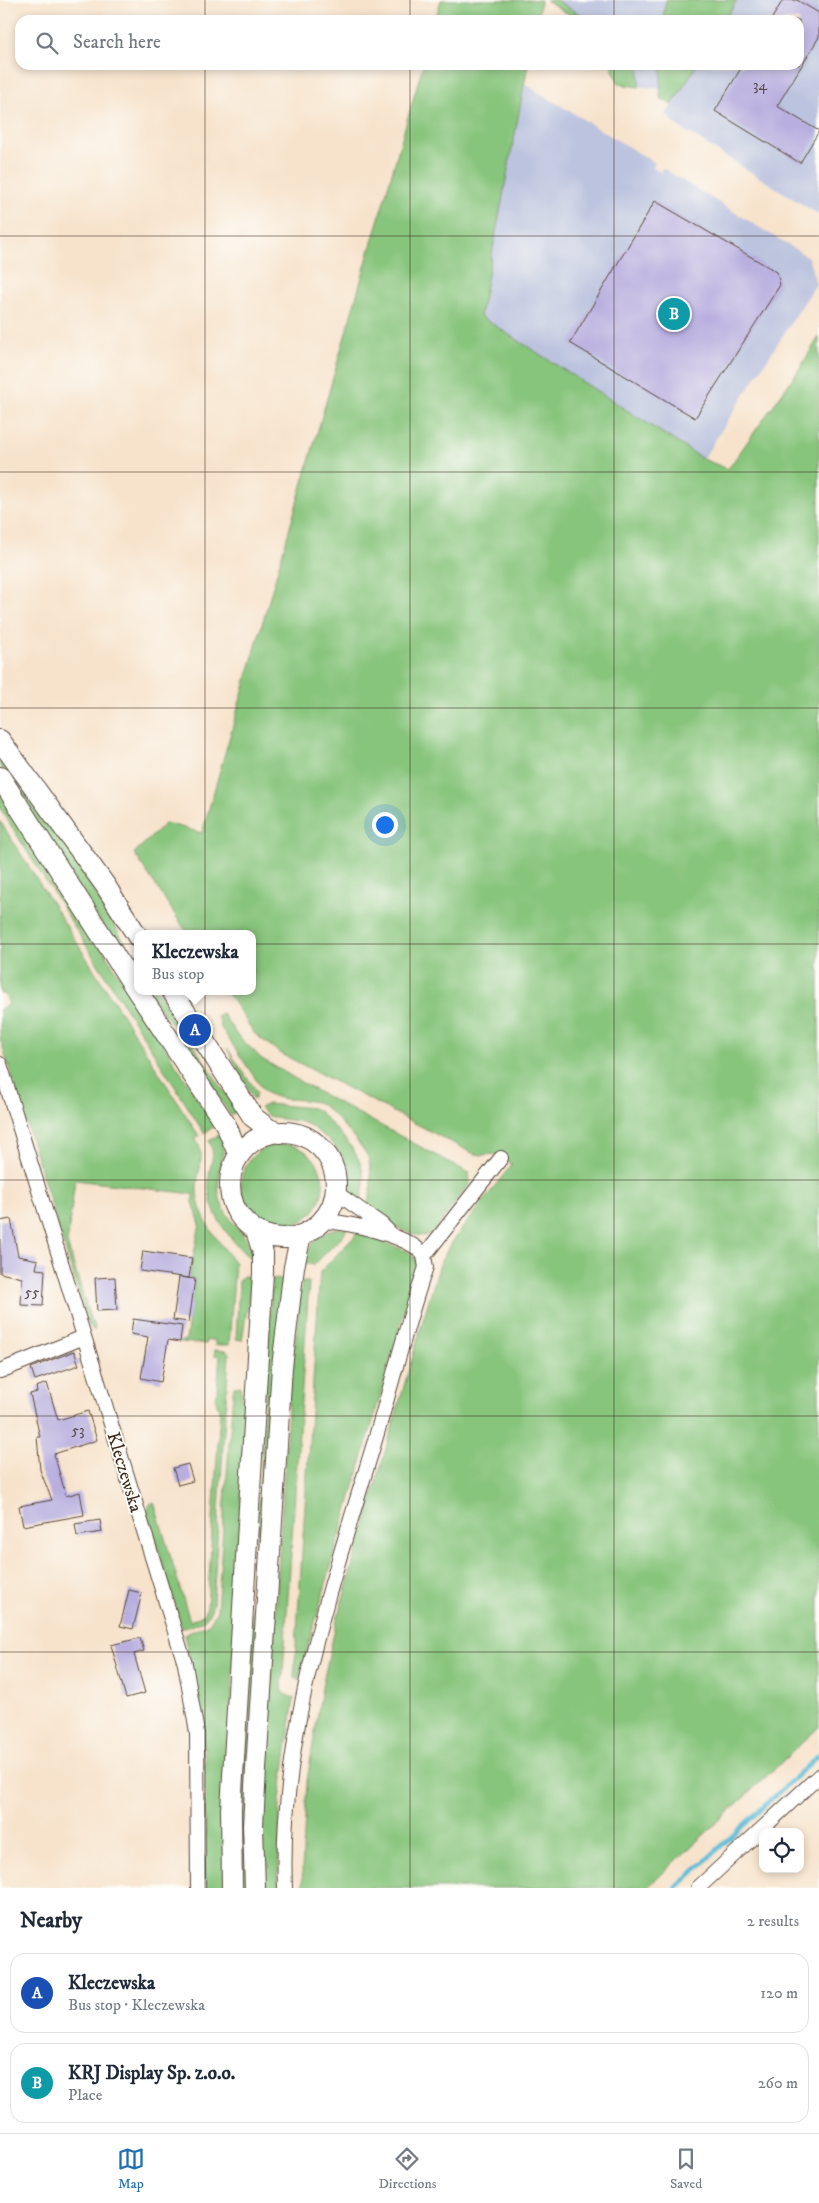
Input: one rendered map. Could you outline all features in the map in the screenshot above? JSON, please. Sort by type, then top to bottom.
[{"type":"main road","points":[[0,740],[104,885],[134,931]]},
{"type":"main road","points":[[0,777],[134,986]]},
{"type":"main road","points":[[140,995],[226,1125],[238,1156]]},
{"type":"main road","points":[[175,995],[253,1117],[269,1129],[299,1135],[308,1139],[321,1149],[331,1163],[335,1177],[335,1192],[331,1208],[322,1221],[301,1235],[278,1238],[256,1231],[240,1216],[231,1197],[230,1183],[232,1169],[238,1156],[256,1140],[280,1132]]},
{"type":"main road","points":[[232,1888],[230,1809],[263,1273],[263,1253],[256,1231]]},
{"type":"main road","points":[[255,1888],[253,1826],[282,1367],[294,1267],[301,1235]]},
{"type":"street","name":"Kleczewska","points":[[0,1064],[185,1664],[197,1733],[198,1888]]},
{"type":"street","points":[[424,1256],[501,1158]]},
{"type":"street","points":[[335,1192],[381,1224],[394,1236]]},
{"type":"street","points":[[285,1888],[288,1780],[302,1697],[355,1505],[426,1267],[424,1256],[415,1247],[394,1236],[354,1224],[322,1221]]},
{"type":"street","points":[[0,1371],[84,1337]]},
{"type":"street","points":[[698,1888],[819,1776]]},
{"type":"shaded area","points":[[546,0],[819,0],[819,215],[679,127],[666,114],[672,105],[660,98],[661,89],[619,84],[613,70],[804,70],[804,15],[570,15]]},
{"type":"shaded area","points":[[525,84],[655,163],[653,167],[660,172],[662,168],[808,257],[816,284],[703,459],[479,316]]},
{"type":"green space","points":[[441,0],[541,0],[538,15],[436,15]]},
{"type":"green space","points":[[546,0],[556,0],[581,15],[570,15]]},
{"type":"green space","points":[[666,0],[737,0],[728,15],[664,15]]},
{"type":"green space","points":[[422,70],[527,70],[480,316],[703,459],[728,469],[798,371],[819,337],[819,1727],[647,1888],[303,1888],[302,1869],[307,1781],[322,1687],[337,1619],[428,1303],[441,1261],[455,1238],[512,1164],[495,1154],[474,1154],[280,1053],[255,1034],[229,995],[256,995],[256,930],[185,930],[134,853],[166,823],[202,833]]},
{"type":"green space","points":[[613,70],[639,70],[639,87],[619,84]]},
{"type":"green space","points":[[662,70],[694,70],[672,105],[660,98]]},
{"type":"green space","points":[[0,754],[72,851],[105,911],[134,956],[134,974],[0,766]]},
{"type":"green space","points":[[0,788],[215,1126],[204,1133],[0,808]]},
{"type":"green space","points":[[0,821],[199,1136],[195,1138],[201,1152],[197,1183],[199,1202],[211,1230],[235,1263],[229,1345],[215,1345],[215,1340],[207,1340],[206,1344],[180,1342],[186,1339],[195,1279],[189,1278],[200,1224],[193,1202],[193,1194],[75,1180],[67,1243],[91,1321],[95,1326],[94,1331],[89,1326],[0,1038],[0,1009],[9,1004],[5,994],[0,994]]},
{"type":"green space","points":[[148,995],[161,995],[237,1111],[231,1116],[174,1026]]},
{"type":"green space","points":[[222,1013],[236,1034],[262,1059],[311,1088],[469,1173],[470,1183],[433,1233],[426,1236],[409,1233],[367,1208],[371,1190],[370,1168],[368,1157],[360,1145],[321,1104],[306,1100],[276,1097],[263,1090],[220,1026],[221,1024],[217,1017]]},
{"type":"green space","points":[[227,1048],[257,1092],[254,1100]]},
{"type":"green space","points":[[268,1104],[313,1108],[320,1112],[347,1142],[361,1164],[364,1176],[359,1203],[348,1189],[341,1158],[337,1149],[329,1140],[309,1125],[267,1115],[260,1108]]},
{"type":"green space","points":[[221,1134],[223,1151],[219,1182],[220,1199],[229,1217],[249,1244],[253,1259],[244,1253],[230,1237],[215,1214],[212,1205],[209,1173],[212,1151],[209,1141]]},
{"type":"green space","points":[[282,1144],[298,1147],[311,1156],[320,1169],[323,1185],[320,1201],[311,1214],[298,1223],[282,1226],[266,1223],[253,1214],[244,1201],[241,1185],[244,1169],[253,1156],[266,1147]]},
{"type":"green space","points":[[339,1228],[347,1229],[342,1237],[315,1264],[304,1264],[316,1240],[325,1233]]},
{"type":"green space","points":[[356,1231],[409,1252],[415,1258],[417,1268],[298,1681],[294,1677],[320,1272],[355,1236]]},
{"type":"green space","points":[[243,1276],[252,1277],[242,1340],[236,1339],[239,1280]]},
{"type":"green space","points":[[272,1279],[284,1280],[246,1888],[240,1888],[239,1844]]},
{"type":"green space","points":[[302,1282],[309,1282],[282,1688],[284,1694],[294,1698],[280,1800],[278,1888],[264,1888],[262,1828],[289,1395]]},
{"type":"green space","points":[[215,1350],[227,1351],[229,1353],[213,1603],[212,1609],[203,1620],[182,1628],[147,1513],[149,1505],[154,1502],[190,1621],[203,1615],[207,1607],[220,1413],[216,1401],[220,1356],[214,1355]]},
{"type":"green space","points":[[240,1386],[245,1413],[223,1888],[205,1888],[205,1759],[198,1696],[184,1635],[209,1624],[217,1611],[233,1392],[234,1387]]},
{"type":"building","points":[[783,0],[797,0],[819,13],[819,37],[804,62],[804,15],[774,15]]},
{"type":"building","points":[[740,70],[799,70],[777,106],[819,131],[800,163],[715,111]]},
{"type":"building","points":[[655,201],[777,272],[780,285],[695,418],[570,343]]},
{"type":"building","points":[[11,1219],[18,1256],[38,1260],[36,1269],[45,1270],[43,1306],[21,1305],[22,1278],[0,1273],[0,1221]]},
{"type":"building","points":[[143,1251],[192,1258],[189,1278],[140,1271]]},
{"type":"building","points":[[115,1277],[117,1310],[97,1311],[95,1278]]},
{"type":"building","points":[[179,1277],[195,1279],[189,1322],[173,1320]]},
{"type":"building","points":[[133,1319],[182,1326],[180,1342],[168,1340],[161,1382],[141,1378],[148,1337],[131,1334]]},
{"type":"building","points":[[74,1351],[79,1365],[35,1380],[31,1368]]},
{"type":"building","points":[[47,1383],[58,1420],[88,1411],[97,1440],[54,1454],[66,1496],[80,1492],[84,1515],[23,1526],[19,1506],[52,1500],[40,1470],[37,1437],[40,1437],[30,1394],[37,1392],[36,1387]]},
{"type":"building","points":[[188,1464],[193,1481],[178,1485],[173,1468]]},
{"type":"building","points":[[100,1520],[102,1532],[77,1536],[75,1524]]},
{"type":"building","points":[[129,1590],[142,1593],[133,1629],[120,1626]]},
{"type":"building","points":[[140,1638],[144,1651],[134,1654],[145,1693],[126,1698],[111,1645]]},
{"type":"waterway","points":[[676,1888],[819,1755]]},
{"type":"place","name":"KRJ Display Sp. z.o.o.","points":[[674,314]]},
{"type":"place","name":"Kleczewska","points":[[195,1030]]}]
